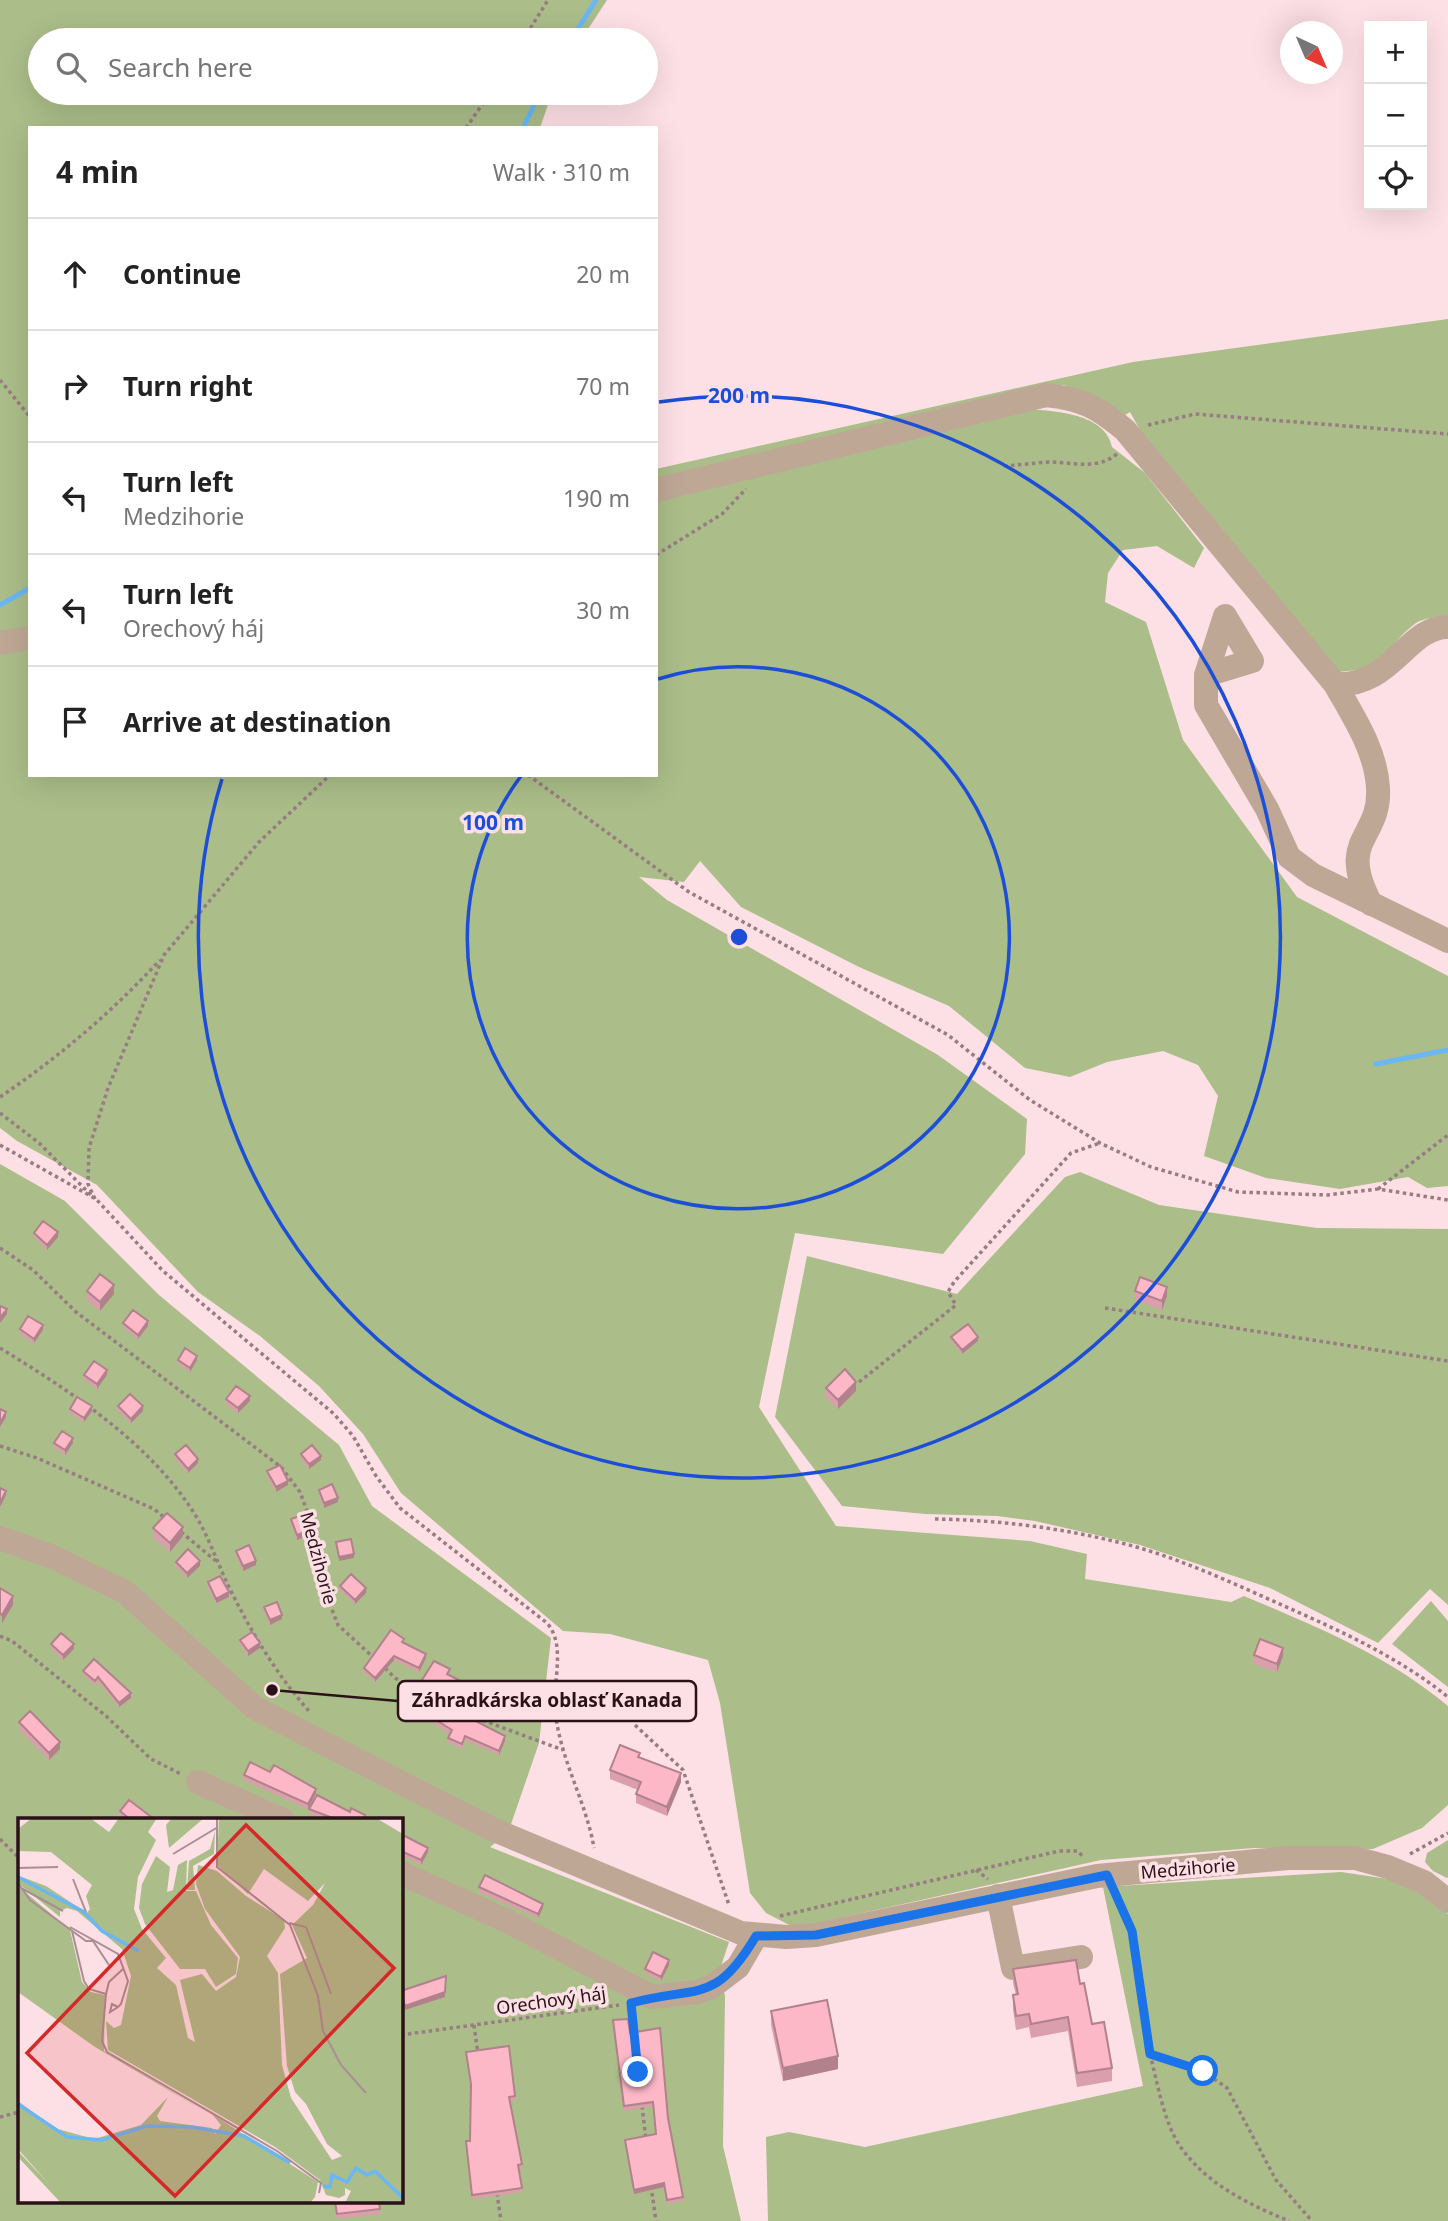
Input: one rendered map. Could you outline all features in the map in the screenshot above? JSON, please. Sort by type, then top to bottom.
[{"type":"street","points":[[658,490],[1046,395],[1071,398],[1092,405],[1128,435],[1335,684],[1374,759],[1378,790],[1374,813],[1358,847],[1356,869],[1371,904]]},
{"type":"street","points":[[1335,684],[1353,685],[1368,680],[1385,670],[1417,640],[1448,627]]},
{"type":"street","points":[[0,643],[28,638]]},
{"type":"street","points":[[1206,675],[1206,705],[1267,810],[1289,857],[1313,875],[1448,941]]},
{"type":"street","name":"Medzihorie","points":[[0,1538],[53,1557],[125,1591],[255,1708],[492,1829],[748,1935],[816,1935],[1102,1875],[1288,1858],[1355,1858],[1388,1867],[1424,1882],[1448,1901]]},
{"type":"street","points":[[198,1782],[279,1818]]},
{"type":"street","points":[[402,1873],[507,1921],[652,1997],[698,1992],[713,1986],[738,1967],[748,1935]]},
{"type":"street","points":[[998,1896],[1013,1968],[1081,1957]]},
{"type":"path","points":[[530,28],[548,0]]},
{"type":"path","points":[[467,126],[482,105]]},
{"type":"path","points":[[0,380],[28,415]]},
{"type":"path","points":[[1004,466],[1048,463],[1091,465],[1108,461],[1128,435],[1195,414],[1448,434]]},
{"type":"path","points":[[658,554],[689,538],[722,514],[767,463]]},
{"type":"path","points":[[0,1097],[41,1069],[94,1025],[164,956],[259,842],[328,777]]},
{"type":"path","points":[[531,777],[689,892],[948,1035],[1030,1100],[1100,1143],[1151,1167],[1238,1192],[1327,1195],[1378,1189],[1448,1200]]},
{"type":"path","points":[[96,1199],[88,1184],[89,1148],[108,1088],[164,956]]},
{"type":"path","points":[[0,1112],[39,1143],[163,1271],[334,1414],[353,1436],[383,1486],[400,1508],[547,1623],[556,1637],[555,1706],[563,1750],[587,1816],[598,1874]]},
{"type":"path","points":[[1378,1189],[1448,1135]]},
{"type":"path","points":[[859,1382],[956,1305],[948,1292],[954,1282],[1071,1153],[1100,1143]]},
{"type":"path","points":[[0,1145],[96,1199]]},
{"type":"path","name":"Medzihorie","points":[[0,1248],[33,1270],[76,1312],[281,1468],[300,1492],[316,1535],[324,1589],[338,1625],[395,1678],[431,1697]]},
{"type":"path","points":[[1105,1308],[1448,1361]]},
{"type":"path","points":[[0,1348],[78,1396],[167,1476],[195,1514],[217,1562],[284,1683],[315,1720]]},
{"type":"path","points":[[0,1446],[37,1458],[154,1509],[217,1562]]},
{"type":"path","points":[[935,1519],[997,1521],[1115,1541],[1176,1562],[1346,1633],[1414,1669],[1448,1697]]},
{"type":"path","points":[[0,1636],[12,1642],[106,1716],[151,1759],[198,1782]]},
{"type":"path","points":[[455,1710],[563,1750]]},
{"type":"path","points":[[635,1726],[683,1770],[748,1935],[783,1914],[1059,1851],[1078,1851],[1102,1875],[1132,1931],[1150,2054],[1160,2094],[1179,2145],[1210,2178],[1241,2199],[1289,2221]]},
{"type":"path","points":[[1388,1867],[1448,1833]]},
{"type":"path","points":[[0,1839],[18,1857]]},
{"type":"path","name":"Orechový háj","points":[[402,2035],[631,2003],[635,2046]]},
{"type":"path","name":"Orechový háj","points":[[474,2025],[479,2065]]},
{"type":"path","points":[[1150,2054],[1203,2071],[1227,2088],[1276,2180],[1312,2221]]},
{"type":"path","points":[[641,2099],[648,2153]]},
{"type":"path","points":[[0,2117],[18,2112]]},
{"type":"path","points":[[651,2180],[656,2221]]},
{"type":"path","points":[[496,2182],[501,2221]]},
{"type":"green space","points":[[0,0],[607,0],[589,28],[28,28],[28,105],[548,105],[541,126],[28,126],[28,629],[0,634]]},
{"type":"green space","points":[[1448,319],[1448,615],[1416,623],[1382,658],[1366,668],[1333,672],[1145,439],[1130,412],[1120,418],[1064,385],[658,480],[658,469],[1133,362]]},
{"type":"green space","points":[[1013,409],[1040,410],[1071,414],[1098,426],[1107,435],[1112,447],[1145,473],[1204,548],[1194,568],[1157,546],[1123,550],[1108,573],[1105,602],[1146,622],[1183,740],[1297,897],[1448,976],[1448,1186],[1427,1188],[1408,1177],[1340,1189],[1266,1178],[1204,1156],[1218,1096],[1198,1065],[1163,1051],[1107,1062],[1070,1077],[1025,1068],[949,1006],[859,967],[741,907],[700,861],[684,882],[639,877],[667,900],[938,1055],[1027,1119],[1025,1154],[943,1254],[795,1233],[759,1407],[836,1526],[1030,1541],[1087,1554],[1085,1579],[1231,1602],[1244,1596],[1325,1631],[1376,1657],[1448,1706],[1448,1805],[1422,1828],[1373,1849],[1254,1848],[1101,1860],[795,1928],[766,1913],[750,1893],[720,1703],[708,1660],[610,1634],[563,1631],[401,1493],[363,1434],[319,1386],[260,1336],[198,1292],[97,1185],[17,1141],[0,1128],[0,650],[28,645],[28,777],[658,777],[658,496]]},
{"type":"green space","points":[[0,1164],[65,1201],[159,1295],[339,1445],[372,1506],[551,1638],[539,1743],[508,1833],[490,1847],[729,1942],[719,1972],[725,1996],[723,2146],[741,2221],[0,2221]]},
{"type":"green space","points":[[1080,1172],[1159,1205],[1317,1228],[1448,1229],[1448,1605],[1430,1589],[1378,1643],[1270,1588],[1140,1545],[1035,1521],[997,1516],[925,1514],[842,1506],[775,1417],[807,1256],[957,1294],[1065,1177]]},
{"type":"green space","points":[[1431,1601],[1448,1621],[1448,1687],[1392,1644]]},
{"type":"green space","points":[[1448,1840],[1447,1878],[1433,1871],[1425,1862],[1427,1853]]},
{"type":"green space","points":[[1341,1872],[1402,1881],[1448,1914],[1448,2221],[768,2221],[766,2137],[789,2132],[865,2147],[1143,2086],[1103,1887]]},
{"type":"building","points":[[43,1221],[58,1232],[47,1245],[34,1233]]},
{"type":"building","points":[[100,1274],[114,1285],[100,1302],[87,1291]]},
{"type":"building","points":[[1140,1277],[1167,1287],[1162,1301],[1135,1291]]},
{"type":"building","points":[[0,1306],[7,1309],[0,1318]]},
{"type":"building","points":[[133,1310],[148,1321],[138,1335],[123,1323]]},
{"type":"building","points":[[28,1316],[43,1325],[34,1339],[20,1329]]},
{"type":"building","points":[[968,1324],[978,1337],[962,1350],[951,1337]]},
{"type":"building","points":[[185,1348],[197,1356],[190,1368],[178,1360]]},
{"type":"building","points":[[94,1361],[107,1370],[97,1384],[84,1375]]},
{"type":"building","points":[[845,1369],[856,1382],[838,1400],[826,1388]]},
{"type":"building","points":[[236,1386],[250,1396],[238,1408],[226,1399]]},
{"type":"building","points":[[130,1394],[143,1406],[131,1419],[118,1406]]},
{"type":"building","points":[[77,1397],[92,1406],[84,1418],[70,1409]]},
{"type":"building","points":[[0,1409],[6,1412],[0,1423]]},
{"type":"building","points":[[62,1431],[73,1438],[65,1450],[54,1443]]},
{"type":"building","points":[[186,1445],[198,1459],[188,1469],[175,1454]]},
{"type":"building","points":[[312,1445],[321,1456],[309,1464],[301,1454]]},
{"type":"building","points":[[280,1465],[288,1481],[276,1487],[267,1471]]},
{"type":"building","points":[[332,1484],[338,1498],[324,1503],[319,1490]]},
{"type":"building","points":[[0,1488],[6,1491],[0,1503]]},
{"type":"building","points":[[167,1513],[183,1527],[170,1543],[153,1528]]},
{"type":"building","points":[[305,1514],[311,1530],[297,1535],[291,1519]]},
{"type":"building","points":[[351,1539],[354,1554],[339,1557],[336,1542]]},
{"type":"building","points":[[249,1545],[256,1561],[243,1566],[236,1551]]},
{"type":"building","points":[[188,1549],[200,1561],[187,1573],[176,1562]]},
{"type":"building","points":[[351,1574],[366,1588],[355,1600],[340,1586]]},
{"type":"building","points":[[220,1576],[229,1592],[216,1599],[208,1582]]},
{"type":"building","points":[[0,1588],[13,1596],[2,1615],[0,1614]]},
{"type":"building","points":[[277,1602],[282,1615],[270,1620],[264,1607]]},
{"type":"building","points":[[391,1630],[404,1639],[402,1642],[426,1654],[419,1668],[394,1656],[375,1678],[364,1668]]},
{"type":"building","points":[[252,1632],[260,1643],[248,1651],[240,1640]]},
{"type":"building","points":[[61,1633],[74,1644],[63,1655],[51,1644]]},
{"type":"building","points":[[1260,1639],[1283,1648],[1277,1664],[1254,1655]]},
{"type":"building","points":[[94,1659],[131,1693],[119,1703],[98,1677],[95,1681],[83,1671]]},
{"type":"building","points":[[434,1661],[450,1669],[447,1674],[476,1689],[462,1714],[505,1736],[499,1751],[465,1736],[462,1744],[448,1738],[452,1730],[408,1702]]},
{"type":"building","points":[[30,1711],[60,1742],[49,1753],[19,1722]]},
{"type":"building","points":[[620,1745],[640,1753],[638,1757],[681,1773],[667,1807],[636,1794],[641,1782],[610,1770]]},
{"type":"building","points":[[250,1762],[270,1772],[274,1765],[316,1789],[308,1804],[244,1775]]},
{"type":"building","points":[[317,1795],[350,1812],[351,1808],[365,1815],[364,1818],[333,1818],[309,1809]]},
{"type":"building","points":[[129,1800],[152,1818],[129,1818],[120,1811]]},
{"type":"building","points":[[402,1835],[428,1848],[421,1860],[402,1851]]},
{"type":"building","points":[[485,1875],[543,1904],[538,1914],[479,1887]]},
{"type":"building","points":[[653,1952],[669,1960],[661,1977],[645,1969]]},
{"type":"building","points":[[1076,1960],[1080,1984],[1084,1983],[1092,2024],[1104,2022],[1112,2068],[1077,2073],[1068,2017],[1031,2024],[1029,2014],[1016,2016],[1013,1995],[1018,1994],[1013,1969]]},
{"type":"building","points":[[446,1976],[445,1992],[405,2006],[402,1991]]},
{"type":"building","points":[[827,2000],[838,2056],[783,2068],[771,2011]]},
{"type":"building","points":[[628,2019],[630,2033],[660,2028],[668,2118],[683,2197],[667,2200],[664,2183],[634,2190],[625,2140],[656,2134],[653,2102],[624,2106],[613,2020]]},
{"type":"building","points":[[509,2046],[515,2096],[509,2097],[522,2164],[518,2165],[522,2188],[472,2195],[466,2141],[470,2141],[471,2084],[466,2052]]},
{"type":"building","points":[[335,2204],[379,2204],[380,2209],[337,2214]]},
{"type":"waterway","points":[[578,28],[596,0]]},
{"type":"waterway","points":[[524,126],[534,105]]},
{"type":"waterway","points":[[0,605],[28,589]]},
{"type":"waterway","points":[[1376,1064],[1448,1050]]},
{"type":"place","name":"Záhradkárska oblasť Kanada","points":[[272,1690]]},
{"type":"route","points":[[638,2072],[631,2003],[652,1997],[698,1992],[713,1986],[738,1967],[756,1936],[816,1935],[1107,1875],[1132,1931],[1150,2054],[1203,2071]]}]
